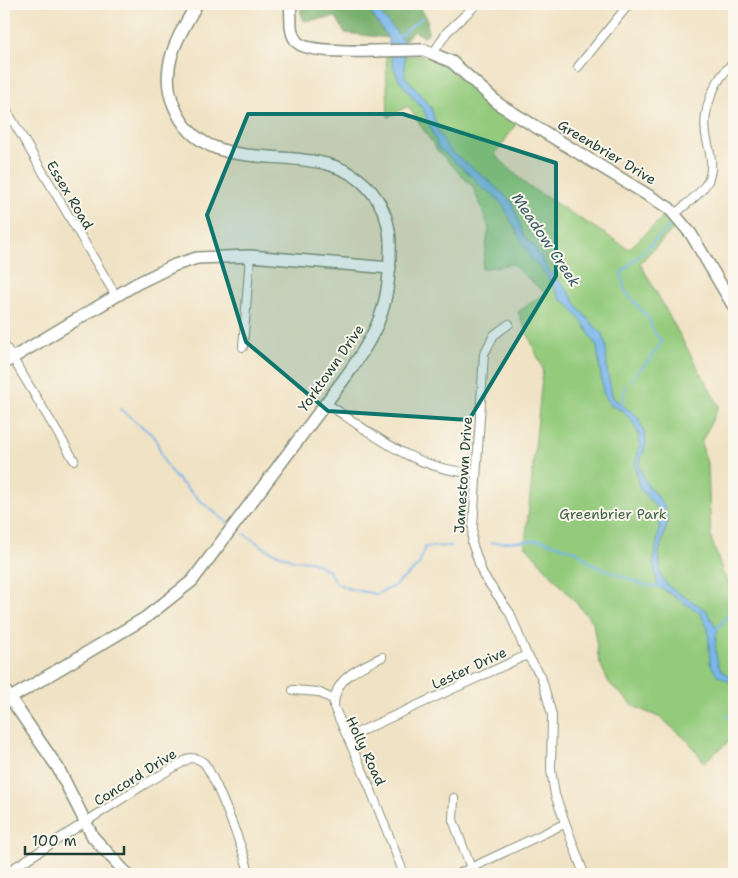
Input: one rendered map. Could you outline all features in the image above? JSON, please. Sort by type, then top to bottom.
[{"type":"street","name":"Yorktown Drive","points":[[6,697],[145,618],[192,581],[368,346],[376,331],[386,301],[391,242],[386,217],[375,195],[355,175],[344,169],[318,161],[247,155],[222,150],[200,140],[182,123],[170,92],[169,62],[172,49],[197,4]]},
{"type":"street","points":[[290,4],[292,30],[301,46],[323,51],[420,50],[434,52],[446,32],[477,4]]},
{"type":"street","points":[[578,67],[629,4]]},
{"type":"street","name":"Greenbrier Drive","points":[[434,52],[452,62],[500,105],[656,198],[675,214],[691,234],[734,308]]},
{"type":"street","points":[[675,214],[700,192],[708,180],[712,160],[705,125],[708,105],[717,82],[734,62]]},
{"type":"street","name":"Essex Road","points":[[4,106],[116,296]]},
{"type":"street","points":[[8,360],[158,272],[186,261],[209,256],[250,256],[390,268]]},
{"type":"street","points":[[243,347],[250,256]]},
{"type":"street","name":"Jamestown Drive","points":[[509,324],[494,335],[484,354],[471,526],[474,554],[483,575],[510,613],[527,655]]},
{"type":"street","points":[[4,344],[8,360],[74,460]]},
{"type":"street","points":[[326,403],[376,439],[406,456],[440,468],[476,473]]},
{"type":"street","name":"Lester Drive","points":[[348,737],[527,655],[541,676],[552,715],[552,784],[564,824],[584,874]]},
{"type":"street","points":[[293,690],[318,692],[334,700],[339,686],[348,674],[382,657]]},
{"type":"street","points":[[6,697],[58,768],[85,823],[103,850],[127,874]]},
{"type":"street","name":"Holly Road","points":[[334,700],[335,714],[348,737],[404,874]]},
{"type":"street","name":"Concord Drive","points":[[4,874],[174,766],[186,759],[195,758],[206,766],[217,788],[249,874]]},
{"type":"street","points":[[454,798],[453,820],[471,868]]},
{"type":"street","points":[[458,874],[564,824]]},
{"type":"highlighted area","points":[[248,114],[403,114],[556,163],[556,276],[469,420],[328,411],[246,342],[207,215]]},
{"type":"green space","points":[[315,4],[365,4],[388,38],[345,33],[336,17],[304,21],[301,6]]},
{"type":"green space","points":[[372,4],[418,4],[427,18],[428,33],[424,37],[414,31],[404,41]]},
{"type":"green space","name":"Greenbrier Park","points":[[386,55],[424,56],[444,64],[485,101],[516,124],[495,155],[528,186],[629,249],[661,219],[661,212],[681,229],[674,228],[640,263],[719,406],[701,443],[708,467],[711,538],[723,573],[734,590],[734,739],[704,762],[689,742],[661,718],[635,707],[609,683],[599,661],[593,622],[525,545],[543,369],[518,312],[545,293],[512,264],[482,269],[489,228],[473,187],[437,150],[408,106],[388,117]]},
{"type":"water","points":[[365,4],[372,4],[404,41],[405,76],[431,107],[437,129],[449,150],[482,175],[512,202],[524,236],[535,247],[548,270],[569,292],[580,310],[602,334],[606,345],[607,370],[613,398],[638,417],[645,435],[646,444],[639,465],[646,483],[664,505],[668,521],[659,552],[661,576],[669,587],[706,610],[718,631],[716,655],[718,664],[724,673],[734,677],[734,684],[717,675],[710,663],[708,628],[700,613],[658,586],[653,563],[660,526],[658,509],[639,488],[635,465],[640,445],[638,433],[632,421],[623,411],[610,405],[603,392],[597,347],[583,323],[567,303],[561,300],[547,276],[531,259],[504,207],[492,193],[483,189],[474,178],[438,148],[424,111],[399,80],[393,66],[388,38]]},
{"type":"waterway","points":[[398,37],[423,17]]},
{"type":"waterway","points":[[630,380],[649,360],[662,342],[652,329],[650,320],[625,291],[621,273],[673,223]]},
{"type":"waterway","points":[[622,407],[625,385]]},
{"type":"waterway","points":[[120,409],[155,437],[164,461],[174,476],[228,523]]},
{"type":"waterway","points":[[244,534],[268,550],[293,560],[311,561],[328,570],[336,583],[350,589],[376,594],[393,587],[419,565],[425,547],[452,546]]},
{"type":"waterway","points":[[491,543],[542,540],[578,552],[593,565],[644,585],[660,587]]},
{"type":"waterway","points":[[716,630],[726,618],[734,601]]},
{"type":"waterway","points":[[727,716],[734,719]]},
{"type":"water label","name":"Meadow Creek","points":[[546,240]]}]
